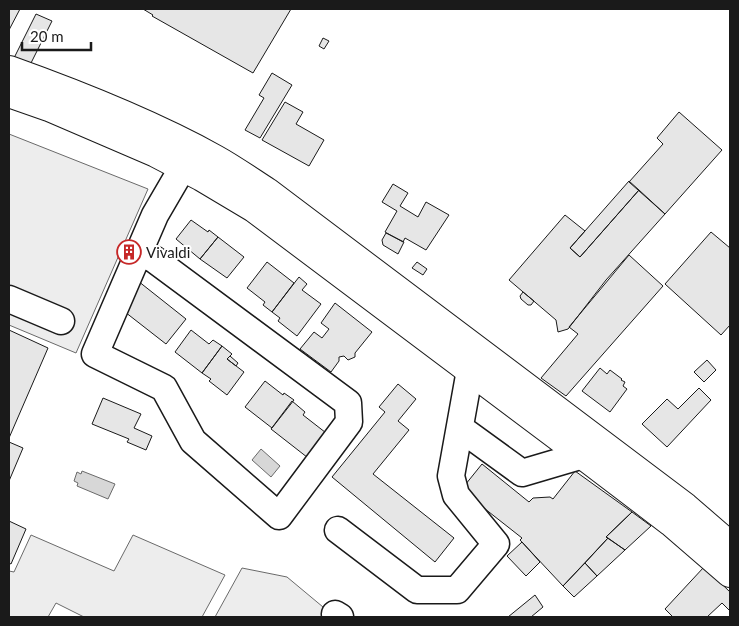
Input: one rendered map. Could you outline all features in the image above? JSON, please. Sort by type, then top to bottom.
[{"type":"main road","points":[[9,70],[57,87],[165,133],[216,160],[267,192],[475,361],[583,455],[671,522],[730,573]]},
{"type":"main road","points":[[9,92],[156,152],[254,208],[685,507],[730,546]]},
{"type":"street","points":[[139,251],[163,265],[348,403],[350,422],[279,516],[193,441],[164,388],[95,354],[139,251],[155,215],[183,167]]},
{"type":"street","points":[[9,298],[61,321]]},
{"type":"street","points":[[338,530],[417,590],[457,590],[496,544],[456,495],[451,476],[475,361]]},
{"type":"street","points":[[460,428],[522,473],[583,455]]},
{"type":"shaded area","points":[[9,134],[148,189],[76,353],[9,325]]},
{"type":"shaded area","points":[[261,449],[280,466],[271,477],[252,460]]},
{"type":"shaded area","points":[[82,471],[115,484],[108,499],[77,486],[78,483],[74,481],[77,472],[81,474]]},
{"type":"shaded area","points":[[31,535],[114,571],[133,535],[225,575],[202,617],[84,617],[56,603],[48,617],[9,617],[9,571],[14,572]]},
{"type":"shaded area","points":[[242,568],[287,577],[335,617],[215,617]]},
{"type":"building","points":[[9,9],[20,9],[9,30]]},
{"type":"building","points":[[143,9],[291,9],[253,73],[152,16]]},
{"type":"building","points":[[36,14],[52,21],[31,63],[14,58]]},
{"type":"building","points":[[323,38],[329,41],[324,49],[319,46]]},
{"type":"building","points":[[272,73],[292,85],[260,138],[245,130],[264,98],[259,95]]},
{"type":"building","points":[[285,102],[303,112],[296,124],[324,140],[309,166],[262,140]]},
{"type":"building","points":[[679,112],[722,150],[665,214],[629,182],[663,144],[657,138]]},
{"type":"building","points":[[629,181],[639,190],[580,257],[570,248]]},
{"type":"building","points":[[393,184],[408,193],[400,206],[418,217],[426,202],[449,215],[426,250],[405,238],[403,242],[385,232],[397,211],[382,202]]},
{"type":"building","points":[[639,190],[665,214],[606,280],[568,329],[558,332],[556,320],[509,280],[565,215],[585,231],[570,248],[580,257]]},
{"type":"building","points":[[191,220],[218,237],[200,259],[176,239]]},
{"type":"building","points":[[711,232],[730,248],[730,325],[721,335],[665,284]]},
{"type":"building","points":[[386,233],[404,242],[398,254],[383,245],[382,240]]},
{"type":"building","points":[[218,237],[244,257],[227,278],[200,259]]},
{"type":"building","points":[[629,255],[663,286],[566,396],[541,378],[578,334],[569,327]]},
{"type":"building","points":[[267,262],[294,283],[272,312],[263,305],[265,302],[247,288]]},
{"type":"building","points":[[417,262],[427,269],[423,275],[412,268]]},
{"type":"building","points":[[299,277],[307,284],[302,290],[321,304],[297,336],[278,321],[280,318],[272,312]]},
{"type":"building","points":[[138,281],[186,319],[166,344],[125,312]]},
{"type":"building","points":[[523,292],[534,301],[531,305],[528,305],[521,299],[520,296]]},
{"type":"building","points":[[335,303],[372,332],[355,353],[355,357],[348,360],[344,356],[339,357],[339,361],[331,372],[300,349],[314,332],[322,338],[329,329],[321,323]]},
{"type":"building","points":[[9,330],[48,348],[9,438]]},
{"type":"building","points":[[191,330],[209,344],[213,340],[222,346],[202,373],[175,352]]},
{"type":"building","points":[[222,346],[232,354],[227,359],[244,372],[227,395],[202,373]]},
{"type":"building","points":[[230,356],[238,363],[236,366],[227,359]]},
{"type":"building","points":[[707,360],[716,370],[704,382],[694,372]]},
{"type":"building","points":[[600,368],[607,374],[610,370],[622,379],[625,382],[623,386],[627,389],[610,412],[582,391]]},
{"type":"building","points":[[265,381],[283,395],[284,393],[294,400],[272,428],[245,407]]},
{"type":"building","points":[[398,384],[416,399],[398,421],[409,430],[373,474],[454,538],[435,562],[332,477],[385,412],[379,407]]},
{"type":"building","points":[[699,388],[711,400],[667,447],[642,424],[667,399],[678,409]]},
{"type":"building","points":[[103,398],[141,414],[134,428],[152,436],[146,450],[127,442],[129,439],[92,424]]},
{"type":"building","points":[[292,401],[305,412],[303,415],[330,436],[312,461],[271,429]]},
{"type":"building","points":[[9,442],[23,448],[9,481]]},
{"type":"building","points":[[482,464],[529,502],[533,498],[550,497],[553,499],[575,471],[632,512],[606,537],[608,538],[563,586],[520,540],[522,538],[461,490]]},
{"type":"building","points":[[632,512],[651,526],[625,550],[606,537]]},
{"type":"building","points":[[9,521],[26,529],[11,564],[9,563]]},
{"type":"building","points":[[608,538],[625,550],[597,576],[585,563]]},
{"type":"building","points":[[522,542],[540,562],[526,576],[507,556]]},
{"type":"building","points":[[585,563],[597,576],[574,597],[563,586]]},
{"type":"building","points":[[704,567],[730,592],[730,611],[722,603],[707,617],[673,617],[665,609]]},
{"type":"building","points":[[535,595],[543,607],[531,617],[508,617]]},
{"type":"place","name":"Vivaldi","points":[[129,252]]}]
